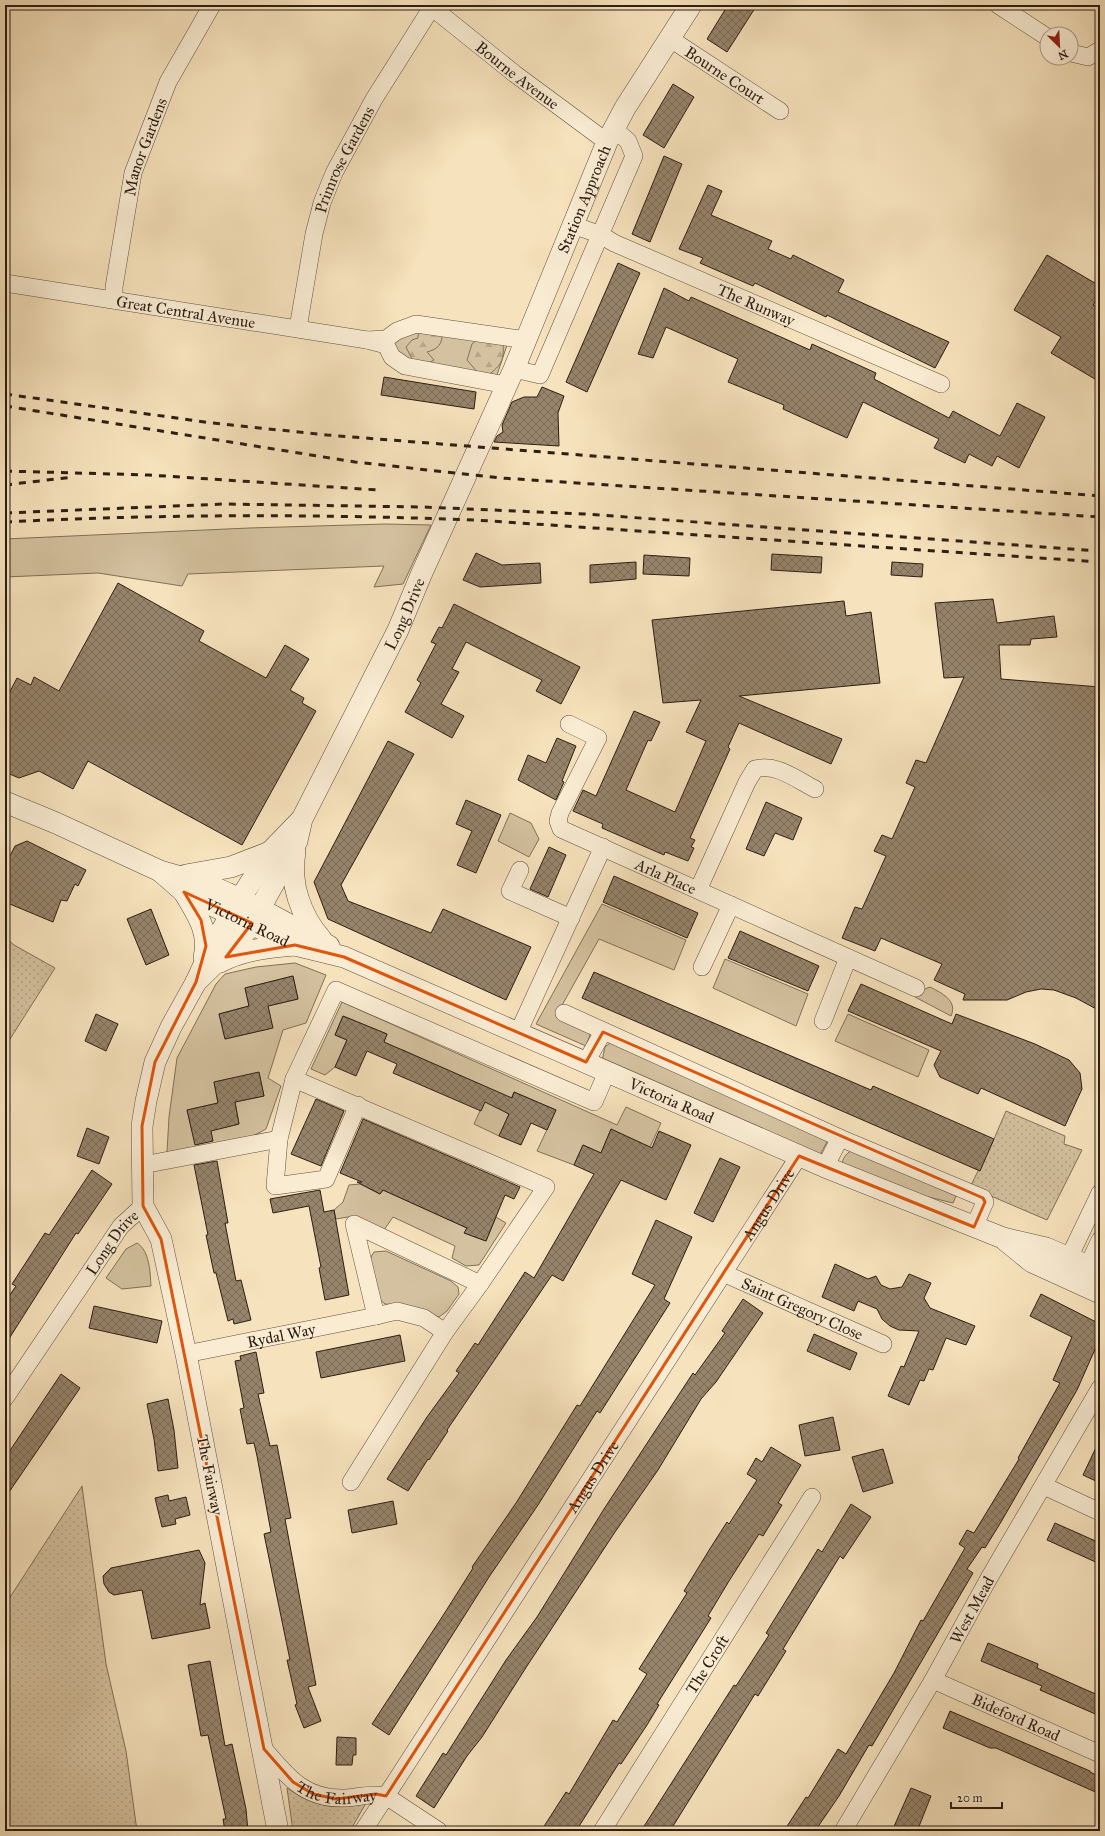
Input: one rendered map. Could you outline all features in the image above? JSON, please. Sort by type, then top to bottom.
[{"type":"street","name":"Manor Gardens","points":[[114,300],[114,287],[133,173],[168,82],[212,5]]},
{"type":"street","name":"Station Approach","points":[[497,404],[526,340],[611,136],[625,108],[691,5]]},
{"type":"street","points":[[998,5],[1039,32]]},
{"type":"street","name":"Bourne Avenue","points":[[430,6],[515,74],[611,136],[628,141],[634,156],[540,375]]},
{"type":"street","name":"Primrose Gardens","points":[[298,328],[314,234],[322,203],[334,174],[374,99],[430,6]]},
{"type":"street","name":"Bourne Court","points":[[670,38],[780,111]]},
{"type":"street","points":[[1079,55],[1088,57],[1100,50]]},
{"type":"street","name":"The Runway","points":[[573,225],[601,235],[621,246],[941,384]]},
{"type":"street","name":"Great Central Avenue","points":[[5,283],[367,340],[386,346],[392,357],[405,366],[510,377],[540,375]]},
{"type":"street","name":"Great Central Avenue","points":[[367,340],[386,339],[397,331],[416,324],[526,340]]},
{"type":"street","name":"Long Drive","points":[[203,972],[240,939],[256,916],[297,841],[302,819],[395,636],[497,404]]},
{"type":"street","name":"Arla Place","points":[[569,724],[598,738],[560,813],[558,821],[561,828],[916,988]]},
{"type":"street","points":[[698,890],[747,782],[755,769],[764,767],[775,768],[815,789]]},
{"type":"street","name":"Victoria Road","points":[[5,802],[56,823],[174,880],[206,884],[236,907],[322,941],[344,957]]},
{"type":"street","name":"Long Drive","points":[[5,1398],[121,1226],[143,1206],[142,1126],[155,1062],[171,1027],[203,972],[236,907],[270,852],[302,819]]},
{"type":"street","points":[[297,841],[293,876],[295,889],[305,917],[322,941]]},
{"type":"street","points":[[518,1033],[603,847]]},
{"type":"street","points":[[203,972],[206,946],[201,920],[174,880],[231,867],[270,852]]},
{"type":"street","points":[[520,870],[510,892],[570,918]]},
{"type":"street","points":[[702,967],[730,905]]},
{"type":"street","name":"Victoria Road","points":[[256,916],[295,944],[344,957],[825,1167],[1003,1238],[1035,1244],[1086,1264]]},
{"type":"street","points":[[203,972],[239,954],[276,946],[295,944]]},
{"type":"street","points":[[823,1021],[848,958]]},
{"type":"street","points":[[358,1105],[326,1179],[275,1186],[279,1139],[294,1079],[336,990],[594,1102],[607,1072]]},
{"type":"street","points":[[564,1013],[603,1032],[840,1138],[983,1198],[985,1202],[974,1227]]},
{"type":"street","points":[[586,1062],[603,1032]]},
{"type":"street","points":[[294,1079],[358,1105],[546,1187],[480,1284],[445,1332],[351,1482]]},
{"type":"street","points":[[825,1167],[840,1138]]},
{"type":"street","points":[[143,1165],[279,1139]]},
{"type":"street","name":"Angus Drive","points":[[386,1796],[799,1156]]},
{"type":"street","points":[[1079,1284],[1086,1264],[1100,1193]]},
{"type":"street","name":"The Fairway","points":[[143,1206],[160,1239],[186,1354],[264,1749],[278,1831]]},
{"type":"street","points":[[376,1316],[354,1224],[480,1284]]},
{"type":"street","name":"Victoria Road","points":[[1003,1238],[1032,1262],[1100,1293]]},
{"type":"street","points":[[1060,1276],[1086,1264],[1100,1240]]},
{"type":"street","name":"Saint Gregory Close","points":[[723,1273],[882,1344]]},
{"type":"street","name":"Rydal Way","points":[[186,1354],[397,1311],[424,1318],[445,1332]]},
{"type":"street","name":"West Mead","points":[[843,1831],[933,1680],[989,1578],[1100,1388]]},
{"type":"street","points":[[1044,1486],[1100,1512]]},
{"type":"street","name":"The Croft","points":[[602,1831],[812,1497]]},
{"type":"street","name":"Bideford Road","points":[[933,1680],[1100,1754]]},
{"type":"street","name":"The Fairway","points":[[264,1749],[294,1782],[313,1794],[336,1799],[363,1797],[376,1794],[386,1796],[363,1831]]},
{"type":"street","points":[[386,1796],[439,1831]]},
{"type":"highlighted area","points":[[184,892],[252,923],[226,957],[295,945],[344,957],[586,1062],[603,1032],[983,1198],[985,1202],[974,1227],[799,1156],[386,1796],[376,1794],[336,1799],[313,1794],[293,1782],[264,1749],[161,1239],[143,1206],[142,1126],[155,1062],[196,982],[206,946],[201,920]]},
{"type":"green space","points":[[424,329],[442,332],[442,340],[437,348],[427,352],[434,360],[422,367],[415,365],[406,347],[412,340],[418,338],[418,335]]},
{"type":"green space","points":[[417,330],[507,345],[497,375],[409,363],[397,355],[394,344],[399,336]]},
{"type":"green space","points":[[480,337],[503,341],[503,357],[499,365],[487,376],[479,374],[467,360],[472,344]]},
{"type":"green space","points":[[385,524],[431,525],[403,584],[374,587],[384,566],[188,574],[182,586],[98,573],[5,577],[5,539],[249,528]]},
{"type":"green space","points":[[510,813],[531,823],[539,839],[529,857],[498,841]]},
{"type":"green space","points":[[602,904],[686,940],[674,970],[599,939],[556,1016],[591,1032],[586,1046],[536,1024]]},
{"type":"green space","points":[[5,937],[14,945],[55,968],[5,1047]]},
{"type":"green space","points":[[725,959],[808,994],[796,1026],[713,988]]},
{"type":"green space","points":[[295,963],[326,975],[306,1023],[283,1030],[268,1078],[281,1086],[266,1129],[251,1137],[167,1152],[169,1117],[177,1058],[216,984],[225,974],[256,967]],"holes":[[[293,976],[298,999],[268,1006],[272,1028],[225,1039],[219,1014],[249,1006],[245,988]],[[259,1073],[264,1096],[235,1102],[239,1124],[193,1134],[187,1110],[218,1103],[214,1082]]]},
{"type":"green space","points":[[930,987],[944,995],[951,1002],[953,1011],[951,1016],[915,997],[922,990]]},
{"type":"green space","points":[[342,1002],[617,1125],[626,1107],[661,1123],[650,1147],[611,1129],[601,1153],[583,1145],[574,1165],[537,1151],[556,1110],[514,1092],[505,1112],[509,1114],[499,1136],[474,1124],[490,1089],[403,1050],[383,1044],[387,1034],[343,1016],[335,1035],[347,1040],[335,1067],[325,1075],[311,1069]]},
{"type":"green space","points":[[848,1014],[929,1050],[918,1077],[835,1041]]},
{"type":"green space","points":[[610,1043],[829,1138],[820,1155],[602,1061],[605,1047]]},
{"type":"green space","points":[[1006,1111],[1065,1136],[1064,1144],[1082,1150],[1047,1220],[970,1187]]},
{"type":"green space","points":[[852,1150],[956,1196],[953,1203],[904,1191],[842,1166],[845,1156]]},
{"type":"green space","points":[[360,1184],[380,1194],[383,1190],[467,1228],[465,1233],[486,1241],[496,1217],[506,1223],[479,1265],[466,1266],[452,1258],[455,1246],[393,1217],[384,1230],[354,1216],[336,1219],[334,1210],[343,1202],[349,1185]]},
{"type":"green space","points":[[137,1243],[145,1251],[147,1257],[150,1269],[151,1286],[122,1289],[106,1278],[126,1249]]},
{"type":"green space","points":[[386,1251],[451,1281],[458,1287],[459,1294],[447,1311],[439,1317],[409,1306],[385,1304],[378,1298],[370,1259],[374,1252]]},
{"type":"green space","points":[[82,1486],[106,1664],[126,1751],[137,1831],[5,1831],[5,1605]]},
{"type":"green space","points":[[287,1788],[315,1803],[334,1807],[344,1807],[366,1803],[350,1831],[293,1831]]},
{"type":"building","points":[[728,5],[757,5],[727,52],[707,39]]},
{"type":"building","points":[[673,84],[694,97],[664,148],[643,135]]},
{"type":"building","points":[[664,156],[682,164],[650,242],[632,234]]},
{"type":"building","points":[[708,185],[722,191],[711,215],[772,241],[768,249],[791,259],[793,255],[844,280],[838,292],[949,342],[935,368],[827,315],[826,317],[755,283],[753,286],[700,263],[703,258],[679,249]]},
{"type":"building","points":[[1047,255],[1100,286],[1100,294],[1093,305],[1100,309],[1100,382],[1051,353],[1061,337],[1014,310]]},
{"type":"building","points":[[618,263],[640,273],[587,392],[566,382]]},
{"type":"building","points":[[664,288],[689,301],[691,297],[810,350],[812,344],[876,373],[874,379],[949,418],[953,411],[1000,436],[1017,403],[1045,417],[1019,468],[997,456],[992,466],[969,454],[965,463],[934,448],[939,439],[863,402],[847,438],[783,409],[784,405],[728,382],[738,359],[666,327],[653,358],[638,354]]},
{"type":"building","points":[[384,377],[476,392],[474,409],[381,395]]},
{"type":"building","points":[[542,387],[564,396],[558,413],[559,446],[494,442],[497,436],[503,432],[502,425],[512,402],[524,397],[537,397]]},
{"type":"building","points":[[476,553],[502,565],[540,563],[541,583],[480,587],[463,580]]},
{"type":"building","points":[[772,554],[822,557],[821,573],[771,570]]},
{"type":"building","points":[[644,555],[690,558],[689,576],[643,574]]},
{"type":"building","points":[[636,562],[636,579],[590,583],[590,565]]},
{"type":"building","points":[[892,562],[923,564],[922,577],[891,575]]},
{"type":"building","points":[[118,583],[204,631],[199,641],[266,678],[285,645],[309,659],[290,690],[304,698],[302,703],[316,711],[242,845],[88,761],[73,789],[39,771],[19,778],[5,772],[5,701],[17,678],[31,685],[34,677],[59,691]]},
{"type":"building","points":[[993,599],[997,623],[1054,616],[1057,637],[1031,639],[1030,645],[999,645],[1001,679],[1100,687],[1100,1011],[1076,998],[1054,990],[1041,989],[1026,992],[1007,1000],[963,1000],[965,994],[934,980],[942,964],[881,938],[875,951],[842,938],[855,907],[862,909],[886,856],[874,851],[882,835],[892,839],[915,787],[906,783],[916,760],[926,763],[964,677],[944,678],[935,603]]},
{"type":"building","points":[[844,601],[846,616],[871,612],[880,683],[739,696],[842,739],[831,764],[739,723],[728,747],[730,749],[690,838],[695,840],[691,847],[694,848],[688,861],[665,852],[664,855],[602,828],[603,824],[573,811],[583,790],[596,796],[634,711],[660,722],[651,741],[648,740],[626,790],[675,812],[706,741],[686,732],[701,700],[663,703],[652,620]]},
{"type":"building","points":[[454,604],[580,667],[561,704],[536,691],[542,680],[466,642],[452,669],[459,672],[441,704],[464,716],[452,738],[405,712],[421,683],[417,680],[436,644],[431,642],[439,627],[442,628]]},
{"type":"building","points":[[557,738],[576,746],[562,781],[564,782],[556,800],[518,780],[528,755],[546,763]]},
{"type":"building","points":[[388,741],[414,754],[341,885],[348,901],[431,933],[443,909],[531,947],[506,1000],[328,919],[314,882]]},
{"type":"building","points":[[466,800],[501,815],[476,873],[457,865],[472,831],[456,824]]},
{"type":"building","points":[[766,802],[802,818],[793,840],[775,833],[764,856],[746,849]]},
{"type":"building","points":[[27,841],[86,870],[78,886],[75,884],[67,901],[61,900],[53,922],[5,902],[5,866],[15,846]]},
{"type":"building","points":[[549,847],[566,855],[548,897],[530,889]]},
{"type":"building","points":[[614,876],[698,913],[687,938],[603,902]]},
{"type":"building","points":[[151,909],[169,955],[146,965],[127,919]]},
{"type":"building","points":[[740,931],[819,966],[808,991],[728,958]]},
{"type":"building","points":[[594,972],[871,1090],[873,1086],[994,1139],[980,1171],[582,998]]},
{"type":"building","points":[[293,976],[298,999],[268,1006],[273,1028],[225,1039],[219,1014],[249,1006],[245,988]]},
{"type":"building","points":[[861,984],[952,1024],[956,1014],[1035,1044],[1069,1060],[1080,1073],[1082,1089],[1065,1126],[981,1088],[978,1094],[940,1077],[934,1065],[941,1051],[848,1011]]},
{"type":"building","points":[[96,1014],[118,1024],[106,1051],[85,1041]]},
{"type":"building","points":[[343,1016],[387,1034],[384,1042],[512,1098],[514,1092],[556,1110],[547,1130],[531,1123],[521,1145],[499,1136],[509,1114],[485,1102],[481,1111],[393,1073],[397,1064],[367,1051],[356,1076],[335,1067],[347,1040],[335,1035]]},
{"type":"building","points":[[259,1072],[264,1096],[235,1102],[239,1124],[211,1131],[213,1141],[195,1145],[187,1110],[218,1103],[214,1082]]},
{"type":"building","points":[[316,1099],[344,1111],[321,1166],[291,1154]]},
{"type":"building","points":[[363,1119],[520,1187],[514,1199],[505,1195],[486,1241],[464,1233],[467,1228],[383,1190],[380,1194],[357,1182],[362,1182],[340,1173]]},
{"type":"building","points":[[87,1128],[109,1137],[99,1164],[77,1156]]},
{"type":"building","points":[[611,1129],[652,1148],[659,1131],[691,1145],[666,1200],[621,1180],[563,1281],[552,1275],[447,1430],[448,1431],[408,1491],[387,1479],[427,1417],[459,1373],[456,1371],[475,1343],[478,1345],[525,1272],[534,1278],[594,1174],[574,1165],[583,1145],[601,1153]]},
{"type":"building","points":[[720,1158],[740,1167],[713,1222],[694,1213]]},
{"type":"building","points":[[217,1161],[228,1223],[225,1223],[236,1281],[241,1280],[251,1320],[234,1324],[233,1319],[228,1321],[216,1273],[214,1273],[194,1165]]},
{"type":"building","points":[[92,1170],[112,1184],[78,1234],[76,1233],[5,1345],[5,1302],[16,1286],[12,1284],[45,1233],[49,1235]]},
{"type":"building","points":[[320,1190],[324,1212],[334,1210],[349,1295],[325,1300],[319,1268],[321,1267],[309,1206],[273,1213],[270,1199]]},
{"type":"building","points":[[656,1220],[692,1237],[664,1299],[670,1303],[600,1413],[597,1411],[538,1505],[489,1577],[389,1735],[372,1724],[444,1614],[473,1568],[472,1567],[516,1503],[577,1405],[580,1406],[655,1285],[632,1274]]},
{"type":"building","points":[[835,1264],[868,1279],[876,1276],[881,1285],[890,1289],[902,1287],[909,1274],[931,1283],[924,1298],[930,1308],[975,1326],[966,1345],[946,1338],[933,1370],[929,1369],[924,1381],[920,1380],[909,1405],[888,1396],[901,1366],[904,1367],[919,1331],[899,1330],[890,1326],[882,1319],[877,1309],[858,1301],[854,1311],[822,1297]]},
{"type":"building","points":[[1041,1294],[1100,1324],[1100,1338],[1077,1390],[1001,1522],[985,1548],[982,1547],[967,1569],[973,1573],[872,1746],[869,1745],[839,1796],[815,1831],[784,1831],[806,1797],[808,1798],[838,1749],[846,1754],[894,1673],[921,1620],[923,1621],[965,1548],[959,1544],[967,1530],[974,1533],[1019,1459],[1018,1458],[1060,1383],[1053,1380],[1072,1337],[1030,1316]]},
{"type":"building","points":[[743,1299],[763,1313],[716,1382],[701,1399],[658,1470],[615,1532],[482,1737],[467,1756],[434,1808],[416,1796],[443,1753],[446,1755],[506,1660],[537,1617],[604,1509],[693,1373],[695,1375],[725,1333],[722,1331]]},
{"type":"building","points":[[94,1306],[162,1321],[157,1343],[89,1328]]},
{"type":"building","points":[[814,1334],[857,1353],[850,1370],[807,1351]]},
{"type":"building","points":[[400,1335],[405,1361],[321,1378],[316,1352]]},
{"type":"building","points":[[256,1352],[264,1393],[258,1394],[270,1446],[277,1445],[291,1518],[285,1519],[316,1685],[308,1687],[321,1721],[304,1728],[295,1705],[297,1704],[287,1660],[290,1660],[264,1534],[271,1532],[257,1456],[254,1443],[247,1444],[240,1409],[244,1408],[235,1361],[241,1360],[240,1356]]},
{"type":"building","points":[[61,1374],[80,1388],[5,1498],[5,1458]]},
{"type":"building","points":[[168,1399],[174,1430],[178,1468],[158,1471],[154,1439],[147,1404]]},
{"type":"building","points":[[833,1417],[840,1450],[805,1456],[799,1425]]},
{"type":"building","points":[[1100,1439],[1100,1483],[1083,1475]]},
{"type":"building","points":[[771,1447],[801,1465],[778,1503],[782,1505],[763,1536],[759,1534],[729,1581],[708,1616],[711,1618],[657,1704],[659,1705],[647,1725],[621,1764],[619,1763],[576,1831],[541,1831],[566,1792],[569,1794],[613,1720],[617,1722],[647,1674],[639,1669],[687,1593],[684,1591],[711,1547],[727,1522],[729,1524],[757,1480],[747,1474],[756,1458],[762,1462]]},
{"type":"building","points":[[883,1449],[893,1483],[863,1492],[852,1457]]},
{"type":"building","points":[[168,1495],[169,1501],[186,1497],[190,1515],[175,1519],[176,1524],[162,1527],[155,1498]]},
{"type":"building","points":[[393,1501],[397,1524],[352,1533],[348,1510]]},
{"type":"building","points":[[851,1504],[871,1517],[843,1559],[840,1556],[783,1649],[786,1651],[758,1696],[755,1694],[670,1831],[641,1831],[734,1685],[736,1686],[769,1635],[766,1633],[818,1549],[822,1552]]},
{"type":"building","points":[[1055,1523],[1100,1543],[1100,1564],[1047,1540]]},
{"type":"building","points":[[199,1550],[205,1563],[200,1605],[205,1603],[210,1628],[152,1639],[142,1590],[114,1595],[109,1592],[104,1584],[103,1576],[111,1568]]},
{"type":"building","points":[[988,1643],[1038,1664],[1037,1668],[1100,1696],[1100,1716],[1040,1690],[1042,1686],[981,1661]]},
{"type":"building","points":[[210,1661],[225,1746],[232,1744],[246,1809],[248,1831],[225,1831],[223,1819],[226,1819],[208,1735],[201,1736],[188,1665]]},
{"type":"building","points":[[950,1711],[1090,1771],[1100,1777],[1100,1794],[996,1748],[990,1748],[943,1728]]},
{"type":"building","points":[[337,1737],[356,1738],[356,1755],[353,1755],[352,1765],[336,1765]]},
{"type":"building","points":[[911,1788],[931,1796],[918,1829],[912,1827],[910,1831],[892,1831]]},
{"type":"railway","points":[[5,394],[212,423],[327,435],[1100,496]]},
{"type":"railway","points":[[5,406],[355,462],[501,478],[1100,517]]},
{"type":"railway","points":[[5,471],[149,475],[378,490]]},
{"type":"railway","points":[[5,485],[73,477]]},
{"type":"railway","points":[[5,513],[224,504],[423,507],[584,514],[1100,551]]},
{"type":"railway","points":[[5,522],[181,516],[299,516],[475,520],[1100,562]]}]
